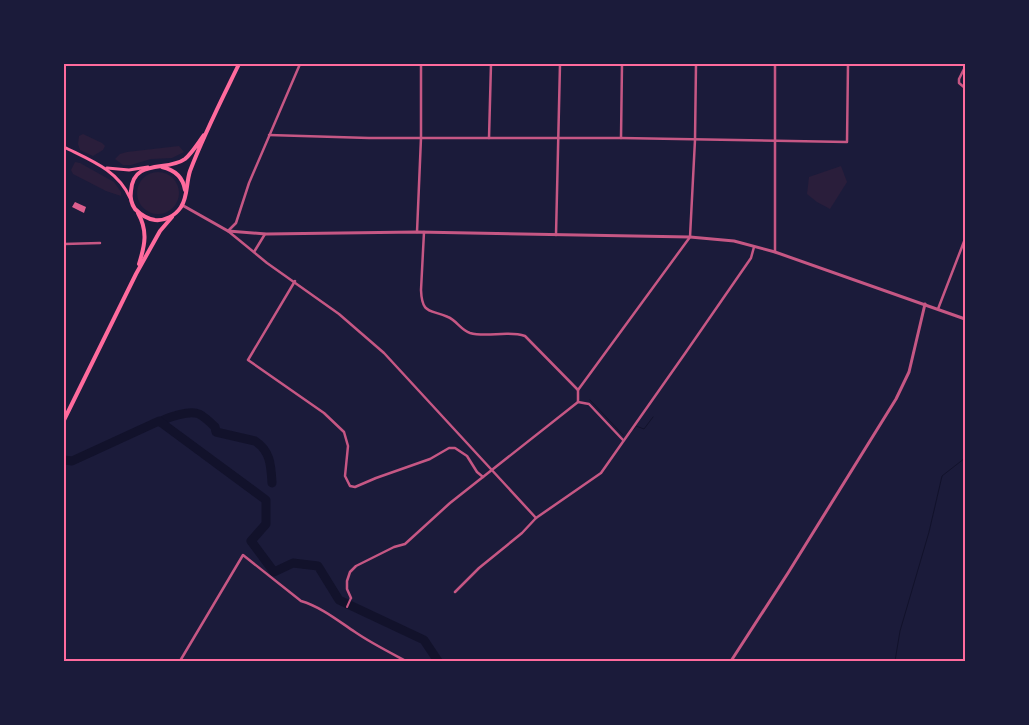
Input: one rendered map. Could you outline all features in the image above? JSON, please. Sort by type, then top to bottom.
[{"type":"main road","points":[[64,420],[136,274],[160,231],[182,205],[189,175],[204,135],[239,64]]},
{"type":"main road","points":[[106,168],[129,170],[160,166],[184,160],[204,135]]},
{"type":"main road","points":[[64,147],[106,168],[122,183],[143,223],[146,236],[136,274]]},
{"type":"main road","points":[[160,166],[172,169],[179,176],[184,185],[184,200]]},
{"type":"main road","points":[[131,200],[131,188],[134,180],[142,171],[151,167]]},
{"type":"main road","points":[[136,209],[146,217],[156,220],[168,218],[179,210]]},
{"type":"street","points":[[417,232],[421,138],[421,64]]},
{"type":"street","points":[[489,138],[491,64]]},
{"type":"street","points":[[556,234],[560,64]]},
{"type":"street","points":[[621,138],[622,64]]},
{"type":"street","points":[[578,402],[578,390],[690,237],[695,140],[696,64]]},
{"type":"street","points":[[775,64],[775,252]]},
{"type":"street","points":[[269,136],[621,138],[847,142],[848,64]]},
{"type":"street","points":[[228,231],[236,223],[249,183],[300,65]]},
{"type":"street","points":[[965,67],[958,79],[959,83],[965,88]]},
{"type":"street","points":[[182,205],[228,231],[267,263],[339,314],[384,353],[536,518]]},
{"type":"street","points":[[228,231],[266,234],[417,232],[556,234],[690,237],[734,241],[775,252],[965,319]]},
{"type":"street","points":[[424,232],[421,298],[427,309],[435,314],[450,318],[470,333],[516,334],[525,336],[578,390]]},
{"type":"street","points":[[254,252],[266,234]]},
{"type":"street","points":[[938,309],[965,240]]},
{"type":"street","points":[[64,244],[100,243]]},
{"type":"street","points":[[455,592],[479,568],[522,533],[536,518],[601,473],[751,258],[754,247]]},
{"type":"street","points":[[294,281],[248,360],[324,413],[344,432],[348,446],[345,476],[350,486],[354,487],[430,459],[449,448],[455,448],[467,456],[483,477]]},
{"type":"street","points":[[732,661],[896,399],[909,372],[925,304]]},
{"type":"street","points":[[347,607],[351,598],[347,589],[347,581],[350,572],[356,566],[394,547],[405,544],[450,503],[578,402],[589,404],[623,440]]},
{"type":"street","points":[[180,661],[243,555],[301,601],[311,604],[338,619],[356,634],[406,661]]},
{"type":"shaded area","points":[[83,134],[102,143],[105,146],[103,150],[93,156],[80,150],[78,144],[79,136]]},
{"type":"shaded area","points":[[179,146],[184,152],[172,158],[151,159],[131,165],[123,165],[115,159],[120,154],[127,152]]},
{"type":"shaded area","points":[[75,162],[114,182],[121,192],[121,196],[106,191],[73,174],[71,170]]},
{"type":"shaded area","points":[[841,166],[847,182],[830,209],[807,194],[809,177]]},
{"type":"shaded area","points":[[158,172],[173,178],[179,193],[173,208],[158,214],[143,208],[137,193],[143,178]]},
{"type":"building","points":[[75,202],[86,207],[84,213],[72,207]]},
{"type":"waterway","points":[[590,400],[623,435]]},
{"type":"waterway","points":[[160,422],[179,415],[195,413],[209,421],[215,427],[216,432],[255,441],[267,454],[272,483]]},
{"type":"waterway","points":[[634,429],[636,426],[644,429],[653,417]]},
{"type":"waterway","points":[[64,460],[72,461],[159,421],[266,500],[266,524],[251,541],[274,572],[293,563],[318,566],[339,600],[424,640],[438,661]]},
{"type":"waterway","points":[[895,661],[900,631],[929,532],[942,476],[965,458]]}]
